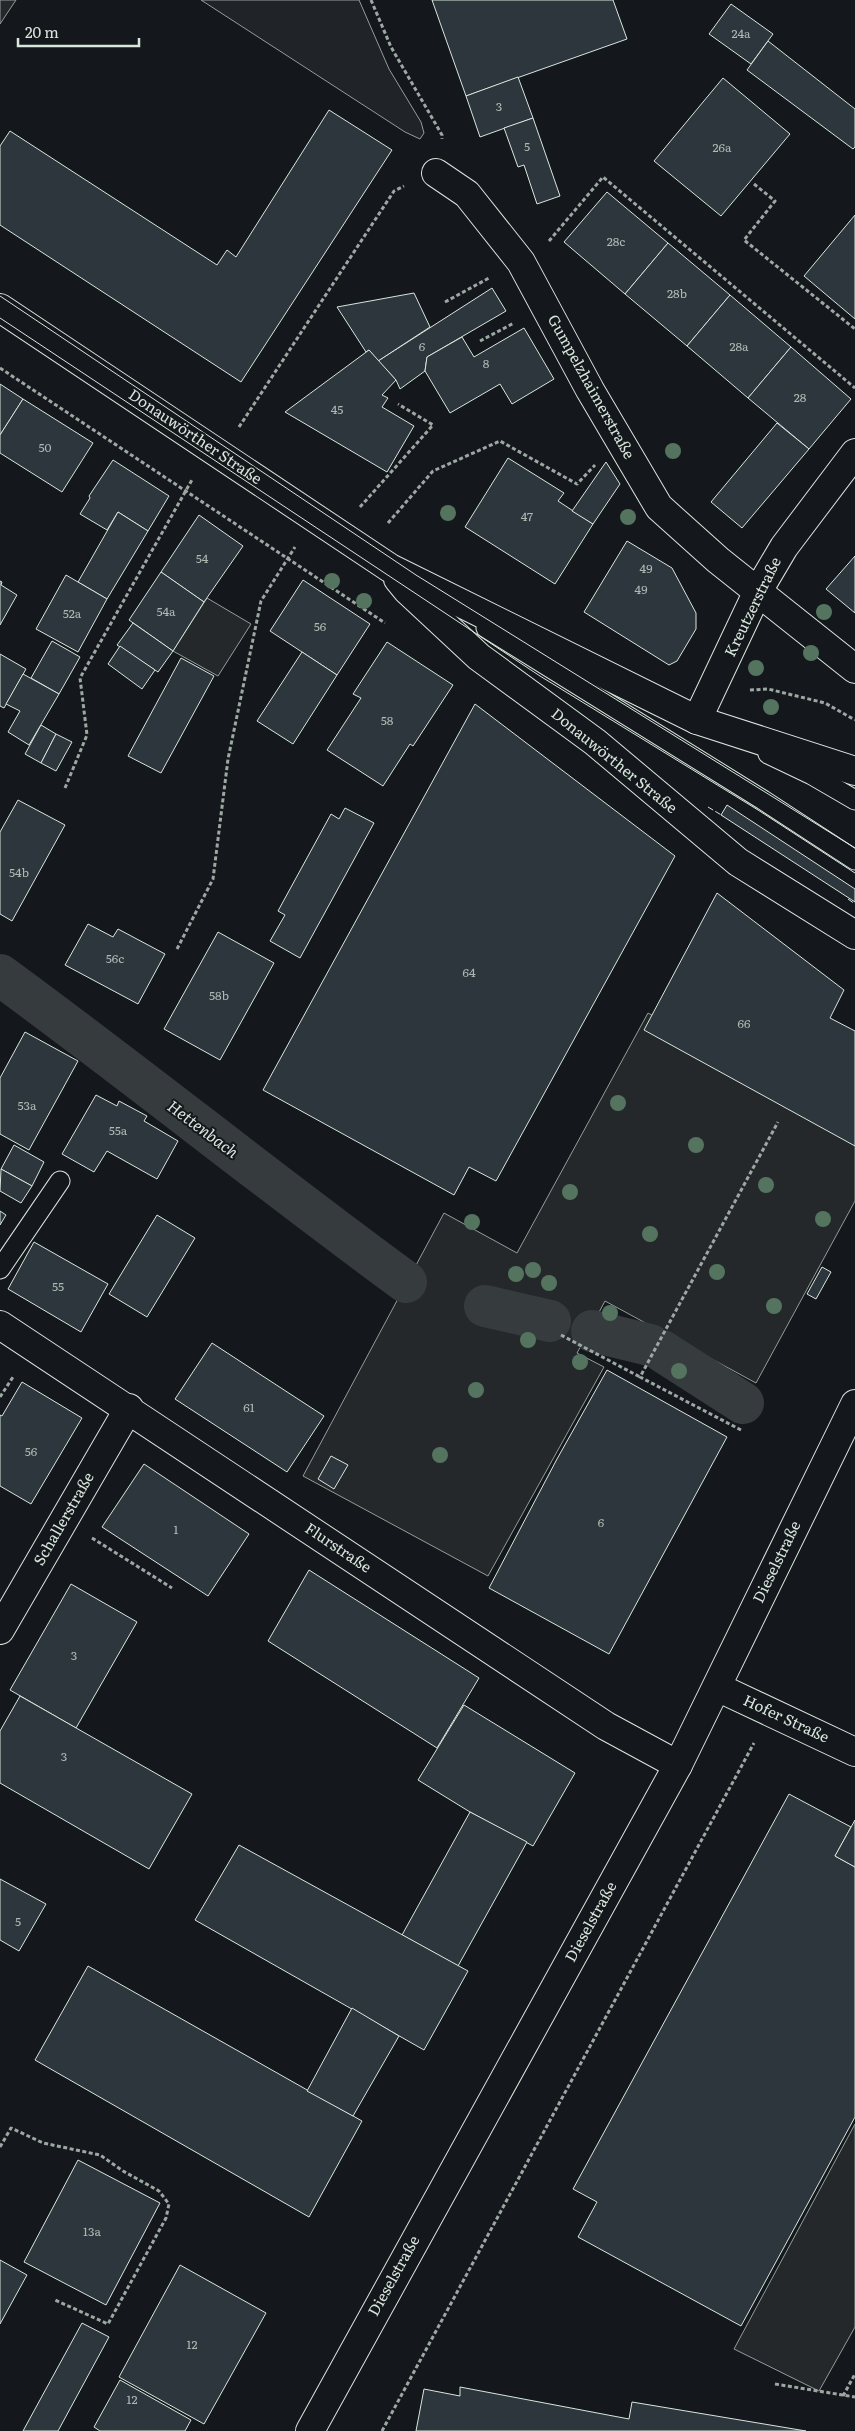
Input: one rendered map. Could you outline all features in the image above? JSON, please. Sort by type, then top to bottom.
[{"type":"main road","name":"Gumpelzhaimerstraße","points":[[436,172],[467,194],[523,265],[659,507],[718,560],[855,670]]},
{"type":"main road","name":"Donauwörther Straße","points":[[0,308],[315,516],[390,568],[697,720],[855,771]]},
{"type":"main road","name":"Kreutzerstraße","points":[[697,720],[712,692],[758,591],[784,547],[855,453]]},
{"type":"main road","name":"Donauwörther Straße","points":[[390,568],[407,590],[479,657],[595,742],[738,862],[855,936]]},
{"type":"main road","name":"Flurstraße","points":[[0,1325],[129,1408],[606,1726],[678,1765]]},
{"type":"main road","name":"Dieselstraße","points":[[310,2431],[678,1765],[855,1405]]},
{"type":"main road","name":"Schallerstraße","points":[[0,1630],[129,1408]]},
{"type":"main road","name":"Hofer Straße","points":[[718,1687],[855,1752]]},
{"type":"lane","points":[[390,568],[763,800],[855,860]]},
{"type":"lane","points":[[697,720],[812,775],[855,800]]},
{"type":"lane","points":[[0,1269],[60,1181]]},
{"type":"path","points":[[65,788],[87,735],[80,678],[185,491],[216,452],[394,191],[436,172],[442,135],[391,47],[371,0]]},
{"type":"path","points":[[445,302],[523,265],[603,177],[855,388]]},
{"type":"path","points":[[754,184],[775,201],[744,240],[855,329]]},
{"type":"path","points":[[0,368],[287,560],[385,623]]},
{"type":"path","points":[[339,532],[433,425],[398,404]]},
{"type":"path","points":[[365,550],[433,472],[500,441],[577,484],[620,439]]},
{"type":"path","points":[[178,949],[213,879],[228,759],[261,601],[315,516]]},
{"type":"path","points":[[712,692],[768,689],[825,703],[855,720]]},
{"type":"path","points":[[640,1376],[778,1122]]},
{"type":"path","points":[[561,1335],[741,1430]]},
{"type":"path","points":[[64,1520],[172,1588]]},
{"type":"path","points":[[382,2431],[755,1741],[768,1711]]},
{"type":"path","points":[[0,2147],[11,2128],[43,2143],[100,2155],[123,2171],[159,2190],[169,2204],[166,2218],[108,2324],[55,2300]]},
{"type":"path","points":[[843,2396],[855,2374]]},
{"type":"path","points":[[775,2384],[855,2397]]},
{"type":"shaded area","points":[[0,0],[16,0],[0,24]]},
{"type":"shaded area","points":[[201,0],[359,0],[389,69],[421,122],[424,133],[420,139],[405,132]]},
{"type":"shaded area","points":[[207,598],[251,624],[218,676],[173,651]]},
{"type":"shaded area","points":[[648,1013],[855,1128],[855,1201],[756,1383],[605,1301],[577,1353],[604,1367],[488,1576],[303,1476],[444,1213],[517,1253]]},
{"type":"shaded area","points":[[855,2124],[855,2327],[819,2391],[734,2349]]},
{"type":"building","points":[[432,0],[613,0],[627,39],[466,96]]},
{"type":"building","points":[[731,4],[773,34],[751,64],[709,34]]},
{"type":"building","points":[[768,41],[855,109],[855,147],[853,149],[747,70]]},
{"type":"building","points":[[518,77],[533,118],[480,137],[466,96]]},
{"type":"building","points":[[723,78],[790,134],[721,216],[654,161]]},
{"type":"building","points":[[329,110],[392,150],[241,382],[0,225],[0,146],[10,131],[217,265],[227,250],[236,257]]},
{"type":"building","points":[[533,118],[560,196],[537,204],[524,165],[518,167],[504,128]]},
{"type":"building","points":[[607,192],[668,243],[625,294],[564,242]]},
{"type":"building","points":[[855,215],[855,319],[804,276]]},
{"type":"building","points":[[668,243],[730,295],[687,346],[625,294]]},
{"type":"building","points":[[492,288],[506,311],[427,357],[425,371],[400,389],[396,380],[378,361]]},
{"type":"building","points":[[414,293],[430,327],[378,361],[369,350],[366,352],[337,307]]},
{"type":"building","points":[[730,295],[791,347],[748,398],[687,346]]},
{"type":"building","points":[[524,328],[554,379],[512,404],[500,384],[450,413],[425,371],[427,357],[462,337],[474,357]]},
{"type":"building","points":[[791,347],[851,399],[809,449],[748,398]]},
{"type":"building","points":[[369,350],[396,380],[382,395],[388,398],[382,407],[414,426],[387,472],[285,412]]},
{"type":"building","points":[[0,384],[23,399],[0,435]]},
{"type":"building","points":[[23,399],[93,443],[62,492],[0,453],[0,435]]},
{"type":"building","points":[[777,423],[809,449],[742,528],[711,502]]},
{"type":"building","points":[[508,458],[564,493],[558,501],[593,524],[555,584],[465,527]]},
{"type":"building","points":[[113,460],[169,496],[148,531],[118,512],[107,530],[80,514],[90,498],[89,496]]},
{"type":"building","points":[[606,462],[620,484],[593,524],[572,511]]},
{"type":"building","points":[[118,512],[148,531],[107,599],[78,582]]},
{"type":"building","points":[[199,515],[243,546],[204,602],[161,572]]},
{"type":"building","points":[[627,541],[672,568],[696,613],[696,629],[677,661],[669,665],[584,612]]},
{"type":"building","points":[[855,556],[855,613],[826,589]]},
{"type":"building","points":[[161,572],[204,602],[173,651],[129,620]]},
{"type":"building","points":[[66,575],[107,599],[78,652],[36,629]]},
{"type":"building","points":[[303,580],[370,624],[337,675],[270,631]]},
{"type":"building","points":[[0,581],[2,582],[1,585],[17,595],[0,625]]},
{"type":"building","points":[[133,623],[173,651],[158,672],[117,645]]},
{"type":"building","points":[[52,641],[80,657],[59,694],[31,678]]},
{"type":"building","points":[[387,642],[453,685],[413,746],[410,744],[383,786],[327,750],[361,698],[353,694]]},
{"type":"building","points":[[120,646],[155,670],[142,689],[108,664]]},
{"type":"building","points":[[302,652],[337,675],[293,744],[257,721]]},
{"type":"building","points":[[0,654],[26,669],[4,708],[0,706]]},
{"type":"building","points":[[181,658],[214,676],[161,773],[128,756]]},
{"type":"building","points":[[23,674],[59,694],[29,745],[8,732],[20,711],[6,704]]},
{"type":"building","points":[[475,704],[675,856],[496,1181],[469,1167],[454,1195],[263,1090]]},
{"type":"building","points":[[41,725],[56,734],[41,763],[25,754]]},
{"type":"building","points":[[56,734],[72,742],[56,771],[41,763]]},
{"type":"building","points":[[18,800],[65,825],[12,921],[0,914],[0,832]]},
{"type":"building","points":[[727,805],[855,889],[855,902],[721,815]]},
{"type":"building","points":[[345,808],[374,823],[300,958],[270,941],[285,915],[278,911],[331,814],[339,819]]},
{"type":"building","points":[[717,893],[844,990],[830,1018],[855,1031],[855,1146],[644,1030]]},
{"type":"building","points":[[88,924],[113,937],[118,929],[165,954],[138,1004],[65,965]]},
{"type":"building","points":[[218,932],[274,963],[220,1060],[164,1029]]},
{"type":"building","points":[[25,1032],[78,1061],[29,1150],[0,1134],[0,1078]]},
{"type":"building","points":[[96,1095],[117,1106],[119,1101],[147,1116],[144,1121],[178,1141],[157,1179],[107,1151],[94,1172],[62,1154]]},
{"type":"building","points":[[14,1145],[44,1162],[32,1186],[1,1169]]},
{"type":"building","points":[[1,1169],[32,1186],[21,1203],[0,1191]]},
{"type":"building","points":[[0,1211],[6,1215],[0,1225]]},
{"type":"building","points":[[157,1215],[195,1238],[147,1317],[109,1294]]},
{"type":"building","points":[[34,1242],[108,1284],[81,1332],[8,1289]]},
{"type":"building","points":[[822,1267],[831,1272],[816,1299],[807,1294]]},
{"type":"building","points":[[212,1343],[324,1416],[287,1472],[175,1399]]},
{"type":"building","points":[[607,1370],[727,1437],[609,1654],[489,1588],[557,1459]]},
{"type":"building","points":[[22,1382],[82,1418],[31,1504],[0,1486],[0,1415],[2,1416]]},
{"type":"building","points":[[331,1456],[348,1465],[334,1489],[318,1479]]},
{"type":"building","points":[[144,1464],[249,1534],[208,1596],[102,1527]]},
{"type":"building","points":[[309,1570],[479,1678],[437,1748],[268,1641]]},
{"type":"building","points":[[71,1584],[137,1622],[76,1728],[10,1690]]},
{"type":"building","points":[[20,1696],[192,1794],[149,1869],[0,1783],[0,1731]]},
{"type":"building","points":[[464,1705],[575,1773],[533,1846],[470,1812],[418,1780]]},
{"type":"building","points":[[789,1794],[851,1827],[835,1856],[855,1867],[855,2117],[741,2326],[578,2237],[597,2202],[573,2189]]},
{"type":"building","points":[[470,1812],[527,1842],[458,1966],[402,1935]]},
{"type":"building","points":[[855,1820],[855,1867],[835,1856]]},
{"type":"building","points":[[239,1845],[468,1971],[424,2050],[195,1920]]},
{"type":"building","points":[[0,1879],[46,1904],[19,1951],[0,1940]]},
{"type":"building","points":[[88,1966],[362,2121],[309,2217],[35,2060]]},
{"type":"building","points":[[352,2008],[399,2036],[353,2116],[307,2091]]},
{"type":"building","points":[[78,2160],[160,2203],[106,2305],[24,2262]]},
{"type":"building","points":[[0,2260],[27,2275],[0,2324]]},
{"type":"building","points":[[180,2265],[266,2313],[204,2424],[119,2377]]},
{"type":"building","points":[[82,2323],[109,2337],[58,2431],[23,2431]]},
{"type":"building","points":[[120,2380],[191,2420],[185,2431],[100,2431],[94,2427]]},
{"type":"building","points":[[460,2387],[629,2419],[632,2402],[806,2431],[416,2431],[424,2389],[460,2396]]},
{"type":"waterway","name":"Hettenbach","points":[[0,975],[406,1282]]},
{"type":"waterway","name":"Hettenbach","points":[[485,1306],[550,1321]]},
{"type":"waterway","name":"Hettenbach","points":[[592,1331],[650,1345]]},
{"type":"waterway","name":"Hettenbach","points":[[662,1351],[743,1403]]},
{"type":"tram line","points":[[0,296],[416,575],[855,848]]},
{"type":"tram line","points":[[0,318],[540,676],[758,810],[855,873]]},
{"type":"fence","points":[[708,807],[723,816]]},
{"type":"fence","points":[[848,899],[855,904]]}]
